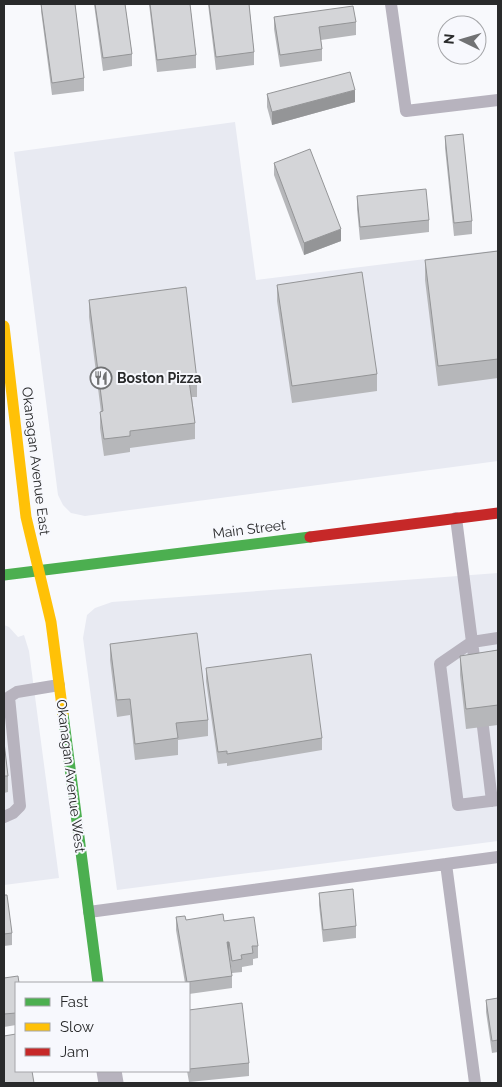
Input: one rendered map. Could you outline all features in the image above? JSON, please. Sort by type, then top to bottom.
[{"type":"street","name":"Okanagan Avenue East","points":[[4,326],[26,517],[37,571]]},
{"type":"street","name":"Main Street","points":[[4,575],[498,513]]},
{"type":"street","name":"Okanagan Avenue West","points":[[37,571],[51,622],[98,982]]},
{"type":"lane","points":[[391,4],[406,111],[498,100]]},
{"type":"lane","points":[[456,518],[476,673]]},
{"type":"lane","points":[[483,727],[495,800],[458,805],[440,664],[472,642],[497,639],[497,653]]},
{"type":"lane","points":[[4,817],[13,813],[20,806],[9,697],[17,692],[59,685]]},
{"type":"lane","points":[[89,912],[498,857]]},
{"type":"lane","points":[[446,864],[475,1083]]},
{"type":"shaded area","points":[[235,122],[256,280],[498,250],[498,461],[85,516],[71,513],[63,505],[58,495],[14,152]]},
{"type":"shaded area","points":[[498,573],[498,841],[117,890],[83,638],[87,615],[95,608],[112,602]]},
{"type":"shaded area","points":[[4,625],[9,627],[18,637],[24,635],[29,651],[59,878],[4,885]]},
{"type":"building","points":[[41,4],[75,4],[84,78],[52,83]]},
{"type":"building","points":[[95,4],[125,4],[132,54],[103,58]]},
{"type":"building","points":[[150,4],[190,4],[196,55],[157,60]]},
{"type":"building","points":[[209,4],[249,4],[254,52],[216,57]]},
{"type":"building","points":[[353,6],[356,22],[319,27],[322,49],[280,55],[274,17]]},
{"type":"building","points":[[350,72],[355,90],[272,112],[267,94]]},
{"type":"building","points":[[463,134],[472,221],[454,223],[445,136]]},
{"type":"building","points":[[310,149],[341,229],[304,243],[274,163]]},
{"type":"building","points":[[426,189],[429,220],[360,227],[357,196]]},
{"type":"building","points":[[498,251],[498,359],[438,366],[425,260]]},
{"type":"building","points":[[362,272],[377,374],[292,386],[277,285]]},
{"type":"building","points":[[186,287],[197,380],[189,381],[195,423],[130,431],[130,436],[104,439],[100,412],[103,411],[89,300]]},
{"type":"building","points":[[197,633],[208,720],[176,723],[178,738],[135,744],[130,699],[117,700],[110,644]]},
{"type":"building","points":[[498,650],[498,705],[466,709],[460,656]]},
{"type":"building","points":[[311,654],[322,738],[227,754],[227,751],[218,752],[206,668]]},
{"type":"building","points":[[4,742],[8,776],[4,776]]},
{"type":"building","points":[[353,889],[356,926],[323,930],[319,893]]},
{"type":"building","points":[[4,895],[7,895],[12,933],[4,934]]},
{"type":"building","points":[[223,914],[224,921],[254,917],[258,946],[252,946],[253,953],[241,955],[242,959],[232,961],[229,942],[227,942],[232,976],[187,982],[176,917],[185,916],[186,920]]},
{"type":"building","points":[[18,976],[19,982],[15,982],[15,1013],[4,1014],[4,978]]},
{"type":"building","points":[[498,998],[498,1040],[492,1041],[486,1000]]},
{"type":"building","points":[[242,1003],[249,1063],[190,1069],[190,1010]]},
{"type":"building","points":[[15,1034],[15,1072],[32,1072],[34,1083],[4,1083],[4,1036]]},
{"type":"traffic: fast","points":[[4,575],[310,537]]},
{"type":"traffic: fast","points":[[63,714],[98,982]]},
{"type":"traffic: slow","points":[[4,326],[26,517],[51,622],[63,714]]},
{"type":"traffic: jam","points":[[310,537],[498,513]]},
{"type":"place","name":"Boston Pizza","points":[[101,378]]}]
